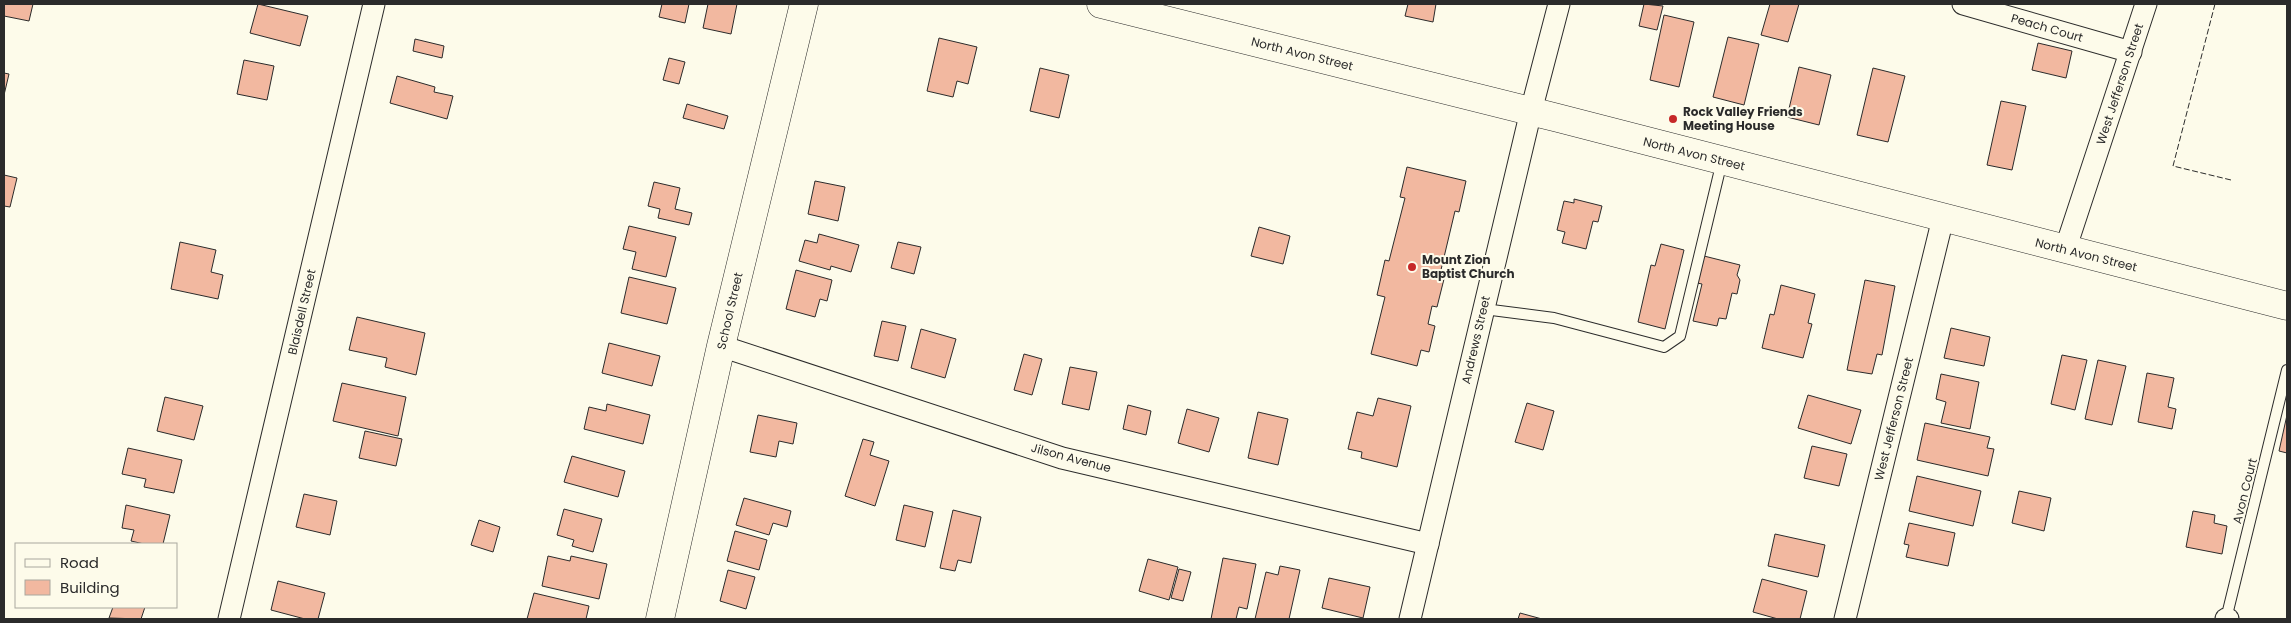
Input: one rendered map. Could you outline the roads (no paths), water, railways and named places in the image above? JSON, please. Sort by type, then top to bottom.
[{"type":"street","name":"Blaisdell Street","points":[[229,619],[374,4]]},
{"type":"street","name":"School Street","points":[[660,619],[721,346],[804,4]]},
{"type":"street","name":"North Avon Street","points":[[1101,4],[2287,306]]},
{"type":"street","name":"Andrews Street","points":[[1410,619],[1531,112],[1559,4]]},
{"type":"street","name":"Peach Court","points":[[1963,4],[2131,52]]},
{"type":"street","name":"West Jefferson Street","points":[[2065,250],[2146,4]]},
{"type":"street","name":"West Jefferson Street","points":[[1845,619],[1943,218]]},
{"type":"street","name":"Jilson Avenue","points":[[721,346],[1062,458],[1428,544]]},
{"type":"lane","points":[[1484,309],[1554,318],[1664,347],[1680,336],[1722,161]]},
{"type":"lane","name":"Avon Court","points":[[2227,619],[2287,370]]},
{"type":"place","name":"Rock Valley Friends Meeting House","points":[[1673,119]]},
{"type":"place","name":"Mount Zion Baptist Church","points":[[1412,267]]}]
